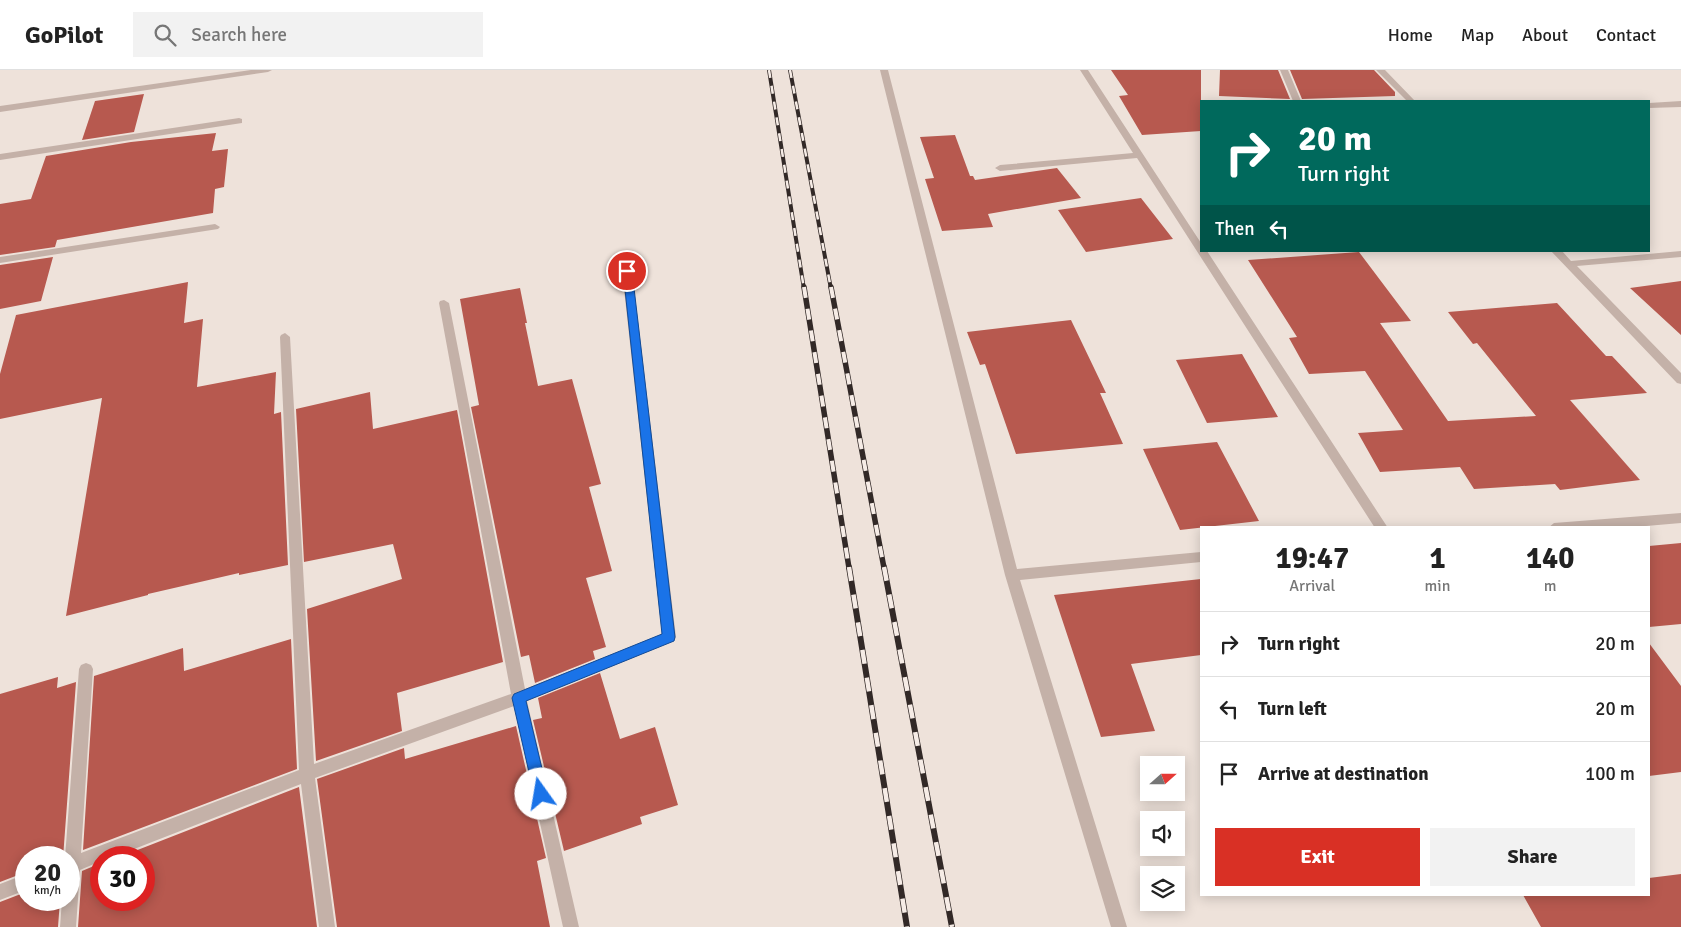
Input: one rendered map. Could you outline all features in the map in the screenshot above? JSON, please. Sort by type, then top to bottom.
[{"type":"street","points":[[0,109],[268,70]]},
{"type":"street","points":[[884,70],[1012,574],[1119,927]]},
{"type":"street","points":[[1084,70],[1200,248]]},
{"type":"street","points":[[1284,70],[1297,100]]},
{"type":"street","points":[[1380,70],[1410,100]]},
{"type":"street","points":[[1650,106],[1681,104]]},
{"type":"street","points":[[0,157],[238,122]]},
{"type":"street","points":[[1000,168],[1139,155]]},
{"type":"street","points":[[0,260],[215,226]]},
{"type":"street","points":[[1203,252],[1381,526]]},
{"type":"street","points":[[1557,252],[1681,380]]},
{"type":"street","points":[[1568,264],[1681,254]]},
{"type":"street","points":[[80,861],[306,774],[519,698],[669,637],[627,271]]},
{"type":"street","points":[[444,303],[519,698],[571,927]]},
{"type":"street","points":[[284,337],[306,774],[327,927]]},
{"type":"street","points":[[1579,526],[1681,518]]},
{"type":"street","points":[[1012,574],[1200,557]]},
{"type":"street","points":[[72,846],[86,669]]},
{"type":"street","points":[[0,892],[15,886]]},
{"type":"street","points":[[68,927],[69,911]]},
{"type":"building","points":[[1111,70],[1201,70],[1200,131],[1142,135],[1119,96],[1128,95]]},
{"type":"building","points":[[1220,70],[1278,70],[1290,99],[1219,96]]},
{"type":"building","points":[[1290,70],[1374,70],[1395,92],[1395,96],[1302,99]]},
{"type":"building","points":[[144,94],[134,132],[82,140],[95,101]]},
{"type":"building","points":[[216,133],[212,151],[228,149],[224,187],[215,189],[213,213],[57,240],[55,247],[0,255],[0,204],[31,199],[46,156],[131,142]]},
{"type":"building","points":[[955,135],[970,176],[973,176],[975,180],[1057,168],[1081,198],[988,214],[993,227],[942,231],[925,179],[934,178],[920,137]]},
{"type":"building","points":[[1141,198],[1173,239],[1086,252],[1058,210]]},
{"type":"building","points":[[1359,252],[1411,321],[1380,323],[1448,421],[1536,416],[1477,343],[1473,344],[1448,312],[1557,303],[1606,356],[1612,356],[1647,393],[1570,400],[1640,480],[1560,490],[1555,484],[1474,489],[1460,467],[1380,472],[1358,433],[1403,430],[1365,371],[1309,374],[1289,338],[1297,337],[1248,260]]},
{"type":"building","points":[[53,257],[41,301],[0,309],[0,265]]},
{"type":"building","points":[[1681,281],[1681,335],[1630,288]]},
{"type":"building","points":[[188,282],[184,323],[203,319],[197,387],[276,372],[274,414],[281,412],[288,565],[239,575],[239,573],[148,594],[66,616],[102,398],[0,419],[0,374],[16,315]]},
{"type":"building","points":[[520,288],[538,386],[572,379],[601,484],[589,487],[612,571],[586,578],[606,647],[593,651],[595,659],[535,683],[529,655],[521,657],[471,407],[479,405],[460,299]]},
{"type":"building","points":[[1071,320],[1106,393],[1100,393],[1123,444],[1016,454],[985,364],[980,365],[967,332]]},
{"type":"building","points":[[1242,354],[1278,417],[1207,423],[1176,360]]},
{"type":"building","points":[[370,392],[373,429],[457,410],[503,662],[397,693],[402,731],[316,761],[307,609],[402,579],[393,544],[304,562],[296,409]]},
{"type":"building","points":[[1217,442],[1259,521],[1200,526],[1200,528],[1180,530],[1143,449]]},
{"type":"building","points":[[1681,543],[1681,624],[1650,627],[1650,546]]},
{"type":"building","points":[[1200,579],[1200,655],[1131,664],[1155,731],[1101,737],[1054,595]]},
{"type":"building","points":[[291,639],[297,769],[83,850],[94,676],[183,648],[184,671]]},
{"type":"building","points":[[1650,644],[1681,686],[1681,772],[1650,776]]},
{"type":"building","points":[[600,673],[620,739],[655,727],[678,805],[640,817],[642,824],[564,851],[533,720],[542,718],[538,698]]},
{"type":"building","points":[[58,677],[57,688],[76,682],[64,846],[15,846],[15,876],[0,882],[0,694]]},
{"type":"building","points":[[516,726],[546,858],[537,861],[550,927],[337,927],[317,779],[404,748],[405,759]]},
{"type":"building","points":[[299,787],[317,927],[78,927],[82,871],[90,868],[90,911],[155,911],[155,846],[148,846]]},
{"type":"building","points":[[1681,874],[1681,927],[1541,927],[1524,896],[1650,896],[1650,878]]},
{"type":"building","points":[[15,896],[15,911],[59,911],[58,927],[0,927],[0,902]]},
{"type":"railway","points":[[769,70],[804,289]]},
{"type":"railway","points":[[790,70],[831,289]]},
{"type":"railway","points":[[804,287],[849,568]]},
{"type":"railway","points":[[831,287],[884,568]]},
{"type":"railway","points":[[849,567],[907,927]]},
{"type":"railway","points":[[884,567],[952,927]]},
{"type":"route","points":[[541,794],[519,698],[669,637],[627,271]]}]
